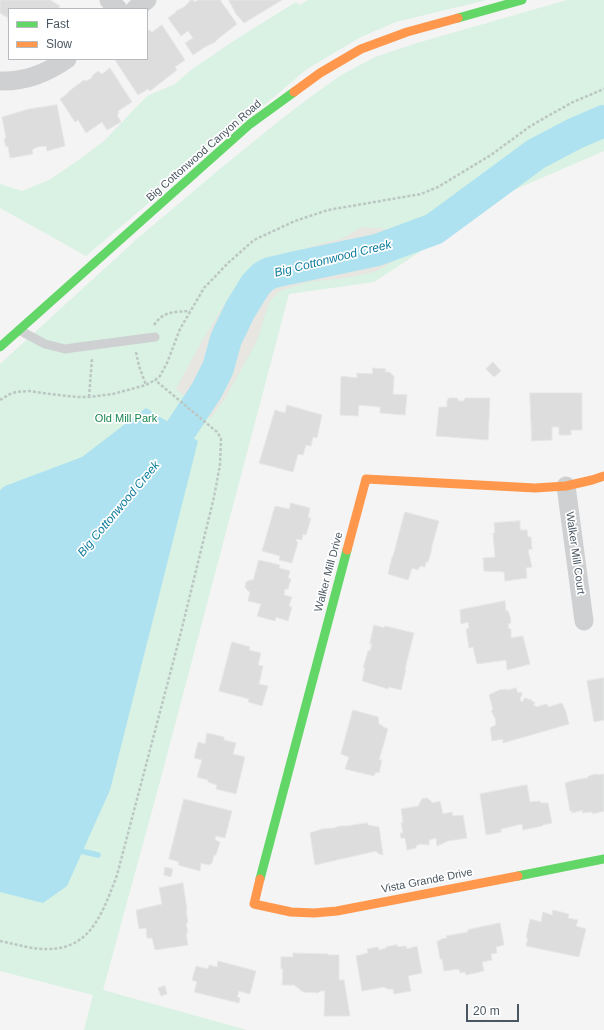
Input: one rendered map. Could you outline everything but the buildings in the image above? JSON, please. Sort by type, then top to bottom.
[{"type":"street","points":[[109,0],[117,8]]},
{"type":"street","points":[[136,8],[147,0]]},
{"type":"street","name":"Big Cottonwood Canyon Road","points":[[0,347],[250,124],[320,73],[362,49],[407,32],[522,0]]},
{"type":"street","points":[[0,81],[10,82],[32,78],[55,68],[66,60]]},
{"type":"street","name":"Walker Mill Drive","points":[[254,904],[265,857],[366,479],[535,488],[566,486],[604,476]]},
{"type":"street","name":"Walker Mill Court","points":[[566,486],[584,621]]},
{"type":"street","name":"Vista Grande Drive","points":[[254,904],[291,912],[314,913],[337,911],[604,859]]},
{"type":"lane","points":[[19,330],[45,344],[65,349],[155,337]]},
{"type":"path","points":[[0,400],[16,392],[29,391],[89,397],[113,394],[146,385],[156,380],[167,363],[180,329],[204,288],[228,263],[254,240],[295,222],[328,210],[415,195],[438,187],[491,156],[534,124],[573,102],[604,89]]},
{"type":"path","points":[[145,338],[158,318],[172,312],[191,311]]},
{"type":"path","points":[[133,340],[139,366],[146,385]]},
{"type":"path","points":[[89,397],[92,346]]},
{"type":"path","points":[[0,940],[28,947],[52,949],[68,946],[82,939],[96,924],[117,875],[180,636],[214,497],[220,465],[221,438],[217,432],[156,380]]},
{"type":"green space","points":[[308,0],[487,0],[396,22],[361,37],[307,69],[86,256],[0,208],[0,184],[22,191],[49,180],[105,140],[147,96],[175,84],[191,70],[235,40],[296,2],[299,5]]},
{"type":"green space","name":"Old Mill Park","points":[[567,0],[604,0],[604,151],[514,190],[374,282],[289,294],[103,990],[247,1030],[84,1030],[93,995],[0,971],[0,364],[138,238],[279,121],[341,75],[375,57],[417,43]]},
{"type":"sand","points":[[604,116],[604,128],[562,150],[470,215],[375,272],[345,278],[309,282],[280,291],[269,302],[257,341],[226,397],[210,419],[176,389],[199,346],[229,297],[253,265],[323,243],[341,239],[362,227],[411,231],[451,212],[518,158],[575,127]]},
{"type":"water","points":[[146,408],[198,441],[110,790],[67,886],[43,903],[0,892],[0,490],[5,486],[82,457]]},
{"type":"waterway","name":"Big Cottonwood Creek","points":[[155,465],[162,458],[207,390],[218,368],[226,339],[240,310],[256,284],[263,277],[270,273],[377,250],[434,229],[536,154],[574,134],[604,121]]},
{"type":"waterway","points":[[76,850],[98,855]]},
{"type":"traffic: fast","points":[[458,18],[522,0]]},
{"type":"traffic: fast","points":[[0,347],[250,124],[294,92]]},
{"type":"traffic: fast","points":[[260,879],[347,550]]},
{"type":"traffic: fast","points":[[518,876],[604,859]]},
{"type":"traffic: slow","points":[[294,92],[320,73],[361,49],[407,32],[458,18]]},
{"type":"traffic: slow","points":[[347,550],[366,479],[535,488],[566,486],[604,476]]},
{"type":"traffic: slow","points":[[260,879],[254,904],[291,912],[314,913],[337,911],[518,876]]}]
